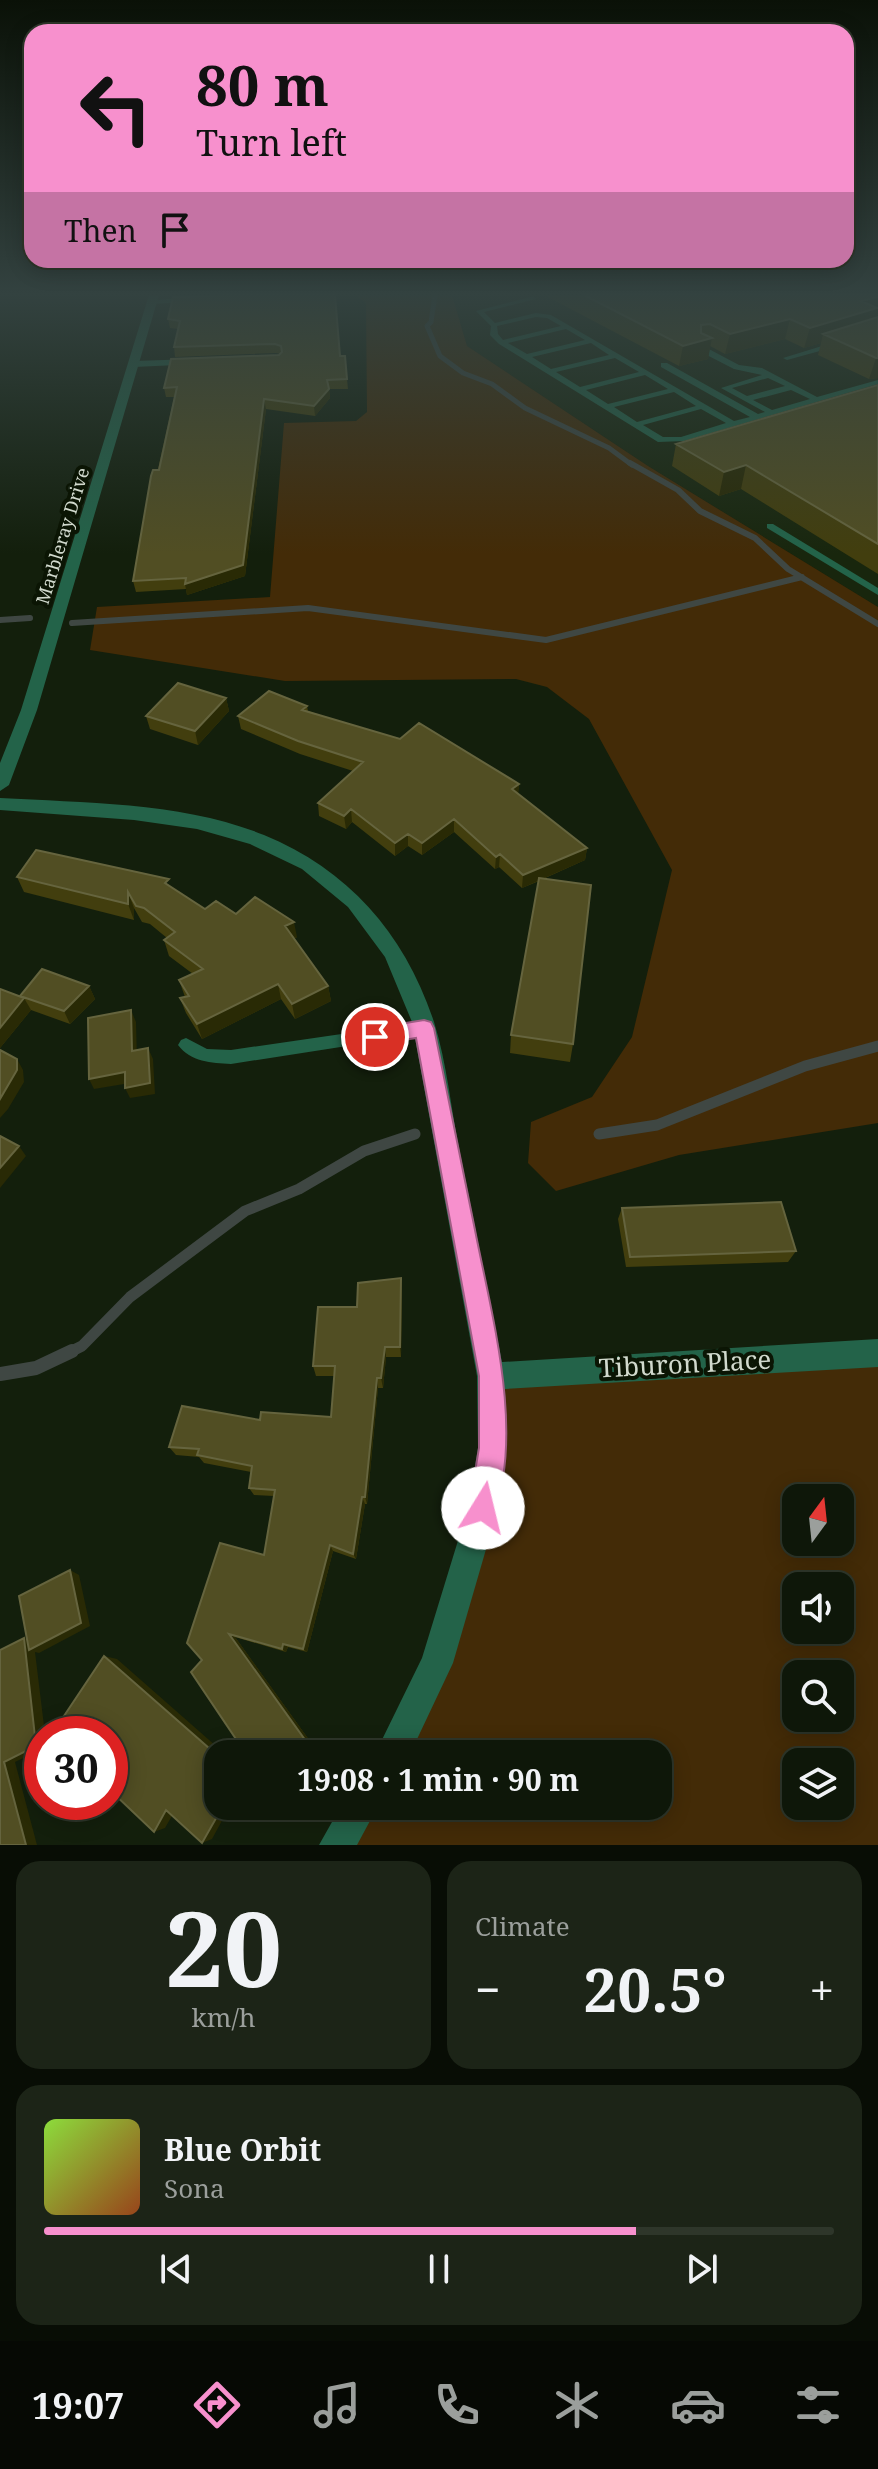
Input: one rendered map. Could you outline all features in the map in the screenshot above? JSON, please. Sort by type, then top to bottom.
[{"type":"street","name":"Marbleray Drive","points":[[0,785],[17,749],[129,381]]},
{"type":"street","points":[[0,804],[143,813],[186,819],[225,827],[311,865],[345,893],[386,938],[412,988],[424,1028],[491,1376],[492,1448],[483,1508],[437,1663],[399,1740]]},
{"type":"street","name":"Tiburon Place","points":[[491,1376],[878,1353]]},
{"type":"street","points":[[337,1845],[352,1820]]},
{"type":"lane","points":[[563,381],[654,438],[669,441],[878,382]]},
{"type":"lane","points":[[577,390],[613,381]]},
{"type":"lane","points":[[659,381],[731,423]]},
{"type":"lane","points":[[693,381],[755,416]]},
{"type":"lane","points":[[747,381],[726,387],[770,412]]},
{"type":"lane","points":[[734,394],[780,381]]},
{"type":"lane","points":[[780,381],[817,400]]},
{"type":"lane","points":[[746,399],[792,387]]},
{"type":"lane","points":[[606,407],[674,390]]},
{"type":"lane","points":[[757,406],[803,393]]},
{"type":"lane","points":[[634,425],[703,406]]},
{"type":"lane","points":[[770,526],[878,592]]},
{"type":"lane","points":[[186,1045],[205,1056],[231,1057],[424,1028]]},
{"type":"shaded area","points":[[367,381],[520,381],[648,466],[878,607],[878,1123],[679,1155],[556,1191],[528,1163],[531,1122],[592,1097],[632,1037],[672,870],[589,719],[547,687],[516,679],[285,681],[90,650],[97,607],[270,597],[284,423],[356,421],[367,412]]},
{"type":"shaded area","points":[[520,381],[878,381],[878,607],[648,466]]},
{"type":"shaded area","points":[[878,1358],[878,1845],[346,1845],[361,1820],[672,1820],[672,1740],[409,1740],[444,1669],[497,1382]]},
{"type":"building","points":[[166,381],[327,381],[329,389],[314,406],[264,399],[243,565],[185,584],[186,578],[133,581],[151,476],[153,470],[159,470],[177,387],[164,388]]},
{"type":"building","points":[[878,385],[878,544],[746,465],[724,472],[676,444]]},
{"type":"building","points":[[178,683],[226,698],[195,731],[146,716]]},
{"type":"building","points":[[269,691],[307,706],[302,710],[400,739],[419,723],[519,784],[512,789],[587,848],[523,875],[500,854],[496,857],[454,819],[422,843],[408,834],[395,843],[351,809],[344,816],[318,803],[363,762],[298,741],[238,716]]},
{"type":"building","points":[[36,850],[169,879],[165,883],[205,909],[216,901],[236,914],[255,897],[294,922],[285,926],[328,986],[292,1004],[278,984],[197,1024],[180,998],[189,996],[179,980],[203,969],[164,940],[175,932],[144,908],[136,906],[128,892],[128,904],[17,877]]},
{"type":"building","points":[[539,878],[591,885],[573,1044],[511,1035]]},
{"type":"building","points":[[42,969],[89,986],[64,1011],[20,996]]},
{"type":"building","points":[[0,989],[24,998],[0,1028]]},
{"type":"building","points":[[131,1010],[132,1051],[148,1048],[150,1083],[125,1088],[125,1072],[89,1079],[88,1018]]},
{"type":"building","points":[[0,1050],[17,1059],[17,1070],[0,1099]]},
{"type":"building","points":[[0,1136],[19,1146],[0,1168]]},
{"type":"building","points":[[781,1202],[796,1251],[630,1257],[622,1208]]},
{"type":"building","points":[[401,1278],[400,1347],[385,1347],[381,1378],[377,1378],[365,1497],[362,1497],[353,1554],[330,1545],[303,1649],[283,1644],[282,1649],[229,1634],[305,1740],[237,1740],[191,1672],[202,1660],[187,1643],[220,1543],[264,1555],[275,1490],[249,1488],[252,1466],[197,1455],[199,1449],[169,1447],[182,1406],[260,1420],[261,1412],[331,1417],[335,1366],[313,1366],[318,1307],[357,1307],[358,1283]]},
{"type":"building","points":[[70,1570],[81,1623],[29,1650],[19,1596]]},
{"type":"building","points":[[24,1638],[33,1716],[24,1716],[24,1752],[4,1762],[26,1845],[0,1845],[0,1650]]},
{"type":"building","points":[[104,1656],[204,1744],[204,1820],[215,1820],[202,1843],[166,1810],[154,1832],[128,1807],[128,1716],[64,1716]]},
{"type":"waterway","points":[[484,381],[525,408],[609,448],[632,465]]},
{"type":"waterway","points":[[630,463],[678,490],[700,511],[755,538],[801,577]]},
{"type":"waterway","points":[[72,623],[308,608],[546,640],[801,577]]},
{"type":"waterway","points":[[801,577],[878,624]]},
{"type":"waterway","points":[[0,620],[30,618]]},
{"type":"waterway","points":[[599,1134],[657,1125],[805,1066],[878,1046]]},
{"type":"waterway","points":[[72,1351],[82,1346],[130,1297],[245,1211],[299,1189],[364,1151],[415,1134]]},
{"type":"waterway","points":[[0,1374],[36,1368],[72,1351]]},
{"type":"waterway","points":[[68,1353],[72,1351]]},
{"type":"route","points":[[375,1037],[424,1028],[478,1294],[491,1376],[492,1448],[483,1508]]}]
